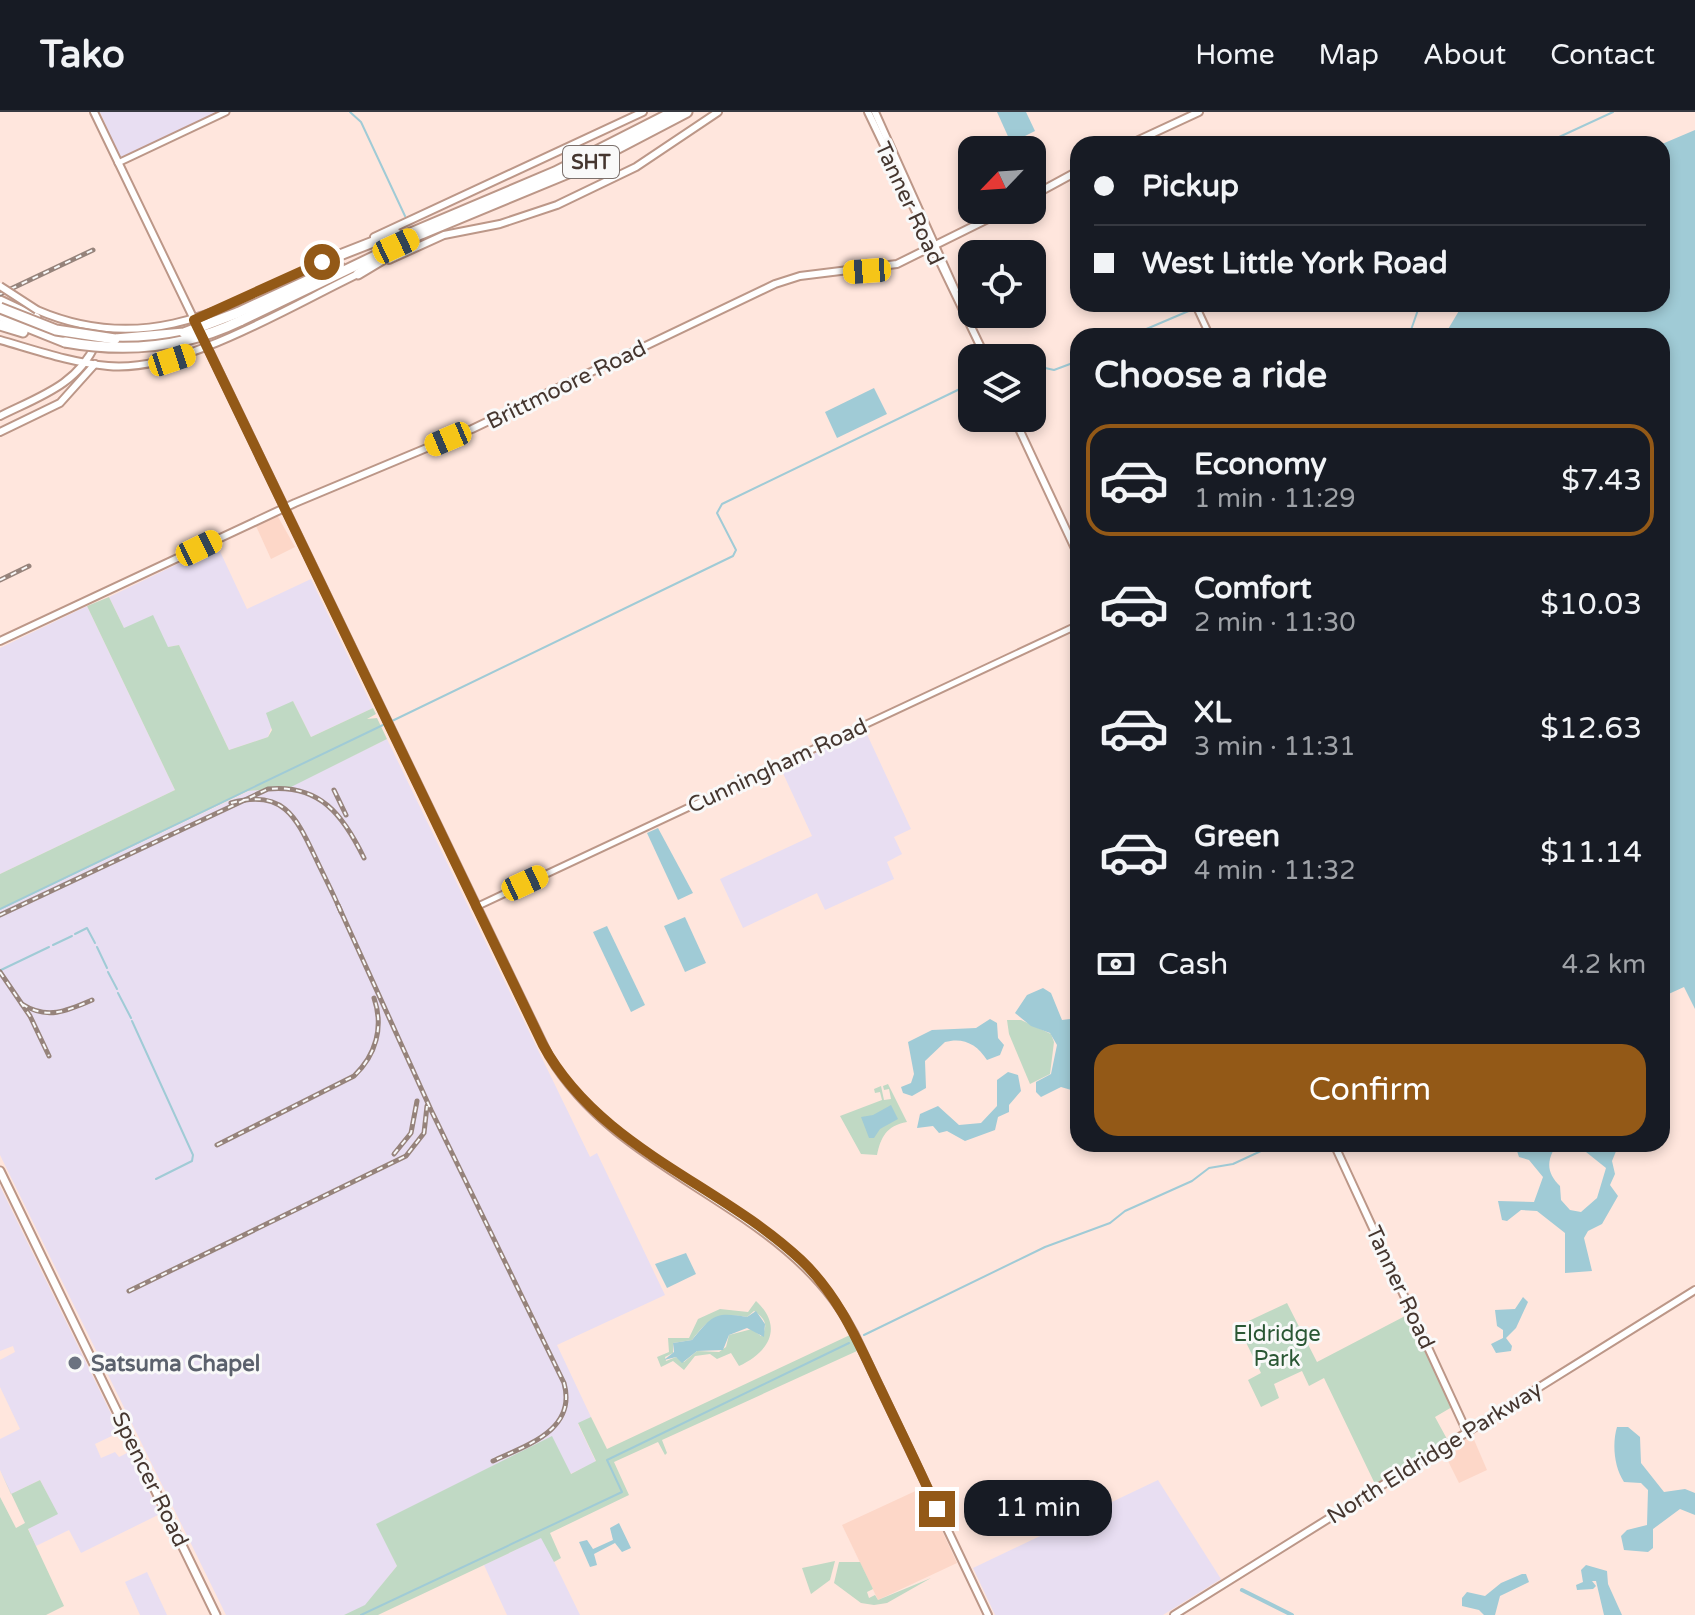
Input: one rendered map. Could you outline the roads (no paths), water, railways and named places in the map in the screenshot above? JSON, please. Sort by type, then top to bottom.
[{"type":"highway","name":"SHT","points":[[0,316],[65,342],[116,348],[162,346],[208,334],[425,225],[518,187],[670,112]]},
{"type":"highway","name":"SHT","points":[[507,191],[670,112]]},
{"type":"highway","name":"SHT","points":[[0,308],[56,330],[115,339],[178,334],[239,317],[421,234],[578,169],[687,112]]},
{"type":"highway","points":[[358,274],[492,206]]},
{"type":"highway","points":[[322,262],[418,224],[425,225]]},
{"type":"highway","points":[[0,301],[54,324],[115,339]]},
{"type":"highway","points":[[0,324],[65,342]]},
{"type":"main road","points":[[94,112],[116,164],[549,1056],[586,1105],[622,1135],[786,1247],[831,1295],[854,1333],[988,1615]]},
{"type":"main road","points":[[0,286],[37,310],[69,323],[131,330],[181,324],[210,314],[643,112]]},
{"type":"main road","points":[[0,340],[95,364],[140,365],[189,355],[444,235],[528,217],[557,205],[628,172],[718,112]]},
{"type":"main road","name":"Tanner Road","points":[[868,112],[934,247]]},
{"type":"main road","name":"Tanner Road","points":[[875,112],[979,344]]},
{"type":"main road","points":[[1147,136],[1199,112]]},
{"type":"main road","points":[[1046,188],[1070,175]]},
{"type":"main road","name":"Brittmoore Road","points":[[0,641],[283,508],[472,429],[775,284],[800,276],[887,267],[979,224]]},
{"type":"main road","points":[[210,314],[212,334],[225,338]]},
{"type":"main road","points":[[181,324],[192,343],[189,355]]},
{"type":"main road","points":[[0,416],[71,379],[86,362],[102,329]]},
{"type":"main road","points":[[68,358],[76,367],[71,379]]},
{"type":"main road","points":[[0,432],[60,403],[95,364]]},
{"type":"main road","points":[[9,412],[6,420],[10,428]]},
{"type":"main road","points":[[1021,432],[1070,538]]},
{"type":"main road","name":"Tanner Road","points":[[1338,1152],[1467,1432]]},
{"type":"main road","name":"Spencer Road","points":[[0,1171],[216,1615]]},
{"type":"main road","name":"North Eldridge Parkway","points":[[1174,1615],[1695,1290]]},
{"type":"street","points":[[116,164],[226,112]]},
{"type":"street","name":"Cunningham Road","points":[[476,907],[1070,629]]},
{"type":"water","points":[[997,112],[1026,112],[1035,131],[1025,136],[1008,136]]},
{"type":"water","points":[[1695,130],[1695,1009],[1684,987],[1670,993],[1670,328],[1449,328],[1458,312],[1670,312],[1670,141]]},
{"type":"water","points":[[874,388],[887,414],[837,438],[825,412]]},
{"type":"water","points":[[658,828],[693,893],[678,900],[647,833]]},
{"type":"water","points":[[685,917],[706,963],[685,972],[664,926]]},
{"type":"water","points":[[607,926],[645,1005],[631,1012],[593,932]]},
{"type":"water","points":[[1043,988],[1051,993],[1062,1020],[1070,1019],[1070,1090],[1061,1087],[1041,1097],[1036,1092],[1036,1082],[1051,1074],[1057,1045],[1050,1033],[1031,1026],[1015,1013],[1027,995]]},
{"type":"water","points":[[990,1019],[997,1023],[998,1038],[1004,1045],[1000,1055],[987,1060],[969,1043],[958,1040],[945,1042],[925,1061],[926,1088],[912,1096],[903,1093],[901,1087],[911,1083],[914,1074],[908,1042],[932,1030],[976,1028]]},
{"type":"water","points":[[1008,1072],[1018,1075],[1021,1091],[1009,1105],[1009,1112],[998,1117],[995,1130],[965,1141],[947,1131],[939,1133],[933,1126],[917,1128],[920,1114],[938,1106],[959,1125],[981,1123],[997,1106],[997,1080]]},
{"type":"water","points":[[891,1105],[898,1119],[880,1129],[874,1138],[869,1138],[861,1117],[873,1115]]},
{"type":"water","points":[[1517,1152],[1553,1152],[1550,1170],[1560,1186],[1561,1200],[1570,1210],[1581,1212],[1597,1198],[1606,1168],[1586,1152],[1616,1152],[1612,1161],[1615,1174],[1610,1185],[1618,1196],[1602,1224],[1588,1231],[1584,1238],[1592,1271],[1565,1273],[1565,1233],[1537,1211],[1521,1210],[1507,1221],[1502,1220],[1498,1201],[1534,1202],[1543,1177],[1529,1160],[1519,1157]]},
{"type":"water","points":[[686,1253],[696,1274],[667,1288],[655,1264]]},
{"type":"water","points":[[1523,1297],[1528,1302],[1516,1328],[1506,1338],[1512,1346],[1511,1351],[1496,1353],[1491,1344],[1503,1338],[1503,1330],[1497,1326],[1495,1310],[1515,1309]]},
{"type":"water","points":[[756,1311],[765,1324],[764,1337],[747,1328],[729,1335],[723,1350],[697,1351],[682,1363],[676,1357],[664,1360],[674,1352],[673,1343],[692,1340],[715,1317],[747,1317]]},
{"type":"water","points":[[1617,1427],[1628,1427],[1640,1437],[1641,1463],[1664,1492],[1685,1489],[1695,1493],[1695,1515],[1680,1509],[1653,1529],[1653,1548],[1648,1552],[1624,1550],[1621,1536],[1627,1530],[1647,1525],[1648,1490],[1641,1483],[1624,1482],[1621,1476],[1615,1455]]},
{"type":"water","points":[[619,1523],[631,1548],[622,1552],[615,1543],[594,1554],[597,1565],[590,1567],[579,1542],[587,1540],[593,1549],[613,1540],[610,1528]]},
{"type":"water","points":[[1586,1565],[1607,1571],[1608,1584],[1622,1615],[1604,1615],[1596,1581],[1592,1581],[1596,1586],[1593,1589],[1577,1590],[1576,1585],[1583,1582],[1581,1570]]},
{"type":"water","points":[[1526,1574],[1529,1582],[1500,1596],[1495,1615],[1484,1615],[1479,1610],[1462,1606],[1462,1598],[1467,1592],[1485,1596],[1501,1583]]},
{"type":"waterway","points":[[350,112],[361,122],[405,216]]},
{"type":"waterway","points":[[1561,136],[1613,112]]},
{"type":"waterway","points":[[1149,328],[1186,312]]},
{"type":"waterway","points":[[1412,328],[1417,312]]},
{"type":"waterway","points":[[1046,368],[1054,370],[1070,364]]},
{"type":"waterway","points":[[392,721],[733,556],[736,550],[717,513],[722,504],[958,390]]},
{"type":"waterway","points":[[0,909],[383,725]]},
{"type":"waterway","points":[[75,934],[87,928],[95,943]]},
{"type":"waterway","points":[[53,945],[72,936]]},
{"type":"waterway","points":[[1,970],[49,947]]},
{"type":"waterway","points":[[97,947],[107,968]]},
{"type":"waterway","points":[[108,972],[117,989]]},
{"type":"waterway","points":[[118,993],[131,1018]]},
{"type":"waterway","points":[[132,1021],[193,1155],[192,1161],[156,1179]]},
{"type":"waterway","points":[[864,1335],[1045,1247],[1110,1223],[1125,1211],[1192,1181],[1209,1168],[1233,1164],[1259,1152]]},
{"type":"waterway","points":[[361,1615],[622,1492],[607,1460],[849,1343]]},
{"type":"waterway","points":[[1242,1590],[1292,1615]]},
{"type":"railway","points":[[0,294],[93,250]]},
{"type":"railway","points":[[0,580],[29,566]]},
{"type":"railway","points":[[0,915],[268,789],[286,789],[316,797],[338,816],[364,858]]},
{"type":"railway","points":[[334,790],[346,815]]},
{"type":"railway","points":[[231,803],[264,800],[287,811],[303,832],[341,912]]},
{"type":"railway","points":[[338,905],[431,1110],[564,1383],[566,1399],[563,1413],[556,1424],[534,1442],[493,1461]]},
{"type":"railway","points":[[0,972],[30,1016],[49,1056]]},
{"type":"railway","points":[[217,1145],[354,1076],[368,1059],[376,1040],[378,1019],[374,998]]},
{"type":"railway","points":[[22,1004],[49,1013],[92,1000]]},
{"type":"railway","points":[[394,1154],[411,1133],[417,1101]]},
{"type":"railway","points":[[129,1291],[406,1156],[424,1133],[427,1106]]},
{"type":"place","name":"Satsuma Chapel","points":[[75,1363]]},
{"type":"park label","name":"Eldridge Park","points":[[1277,1346]]}]
